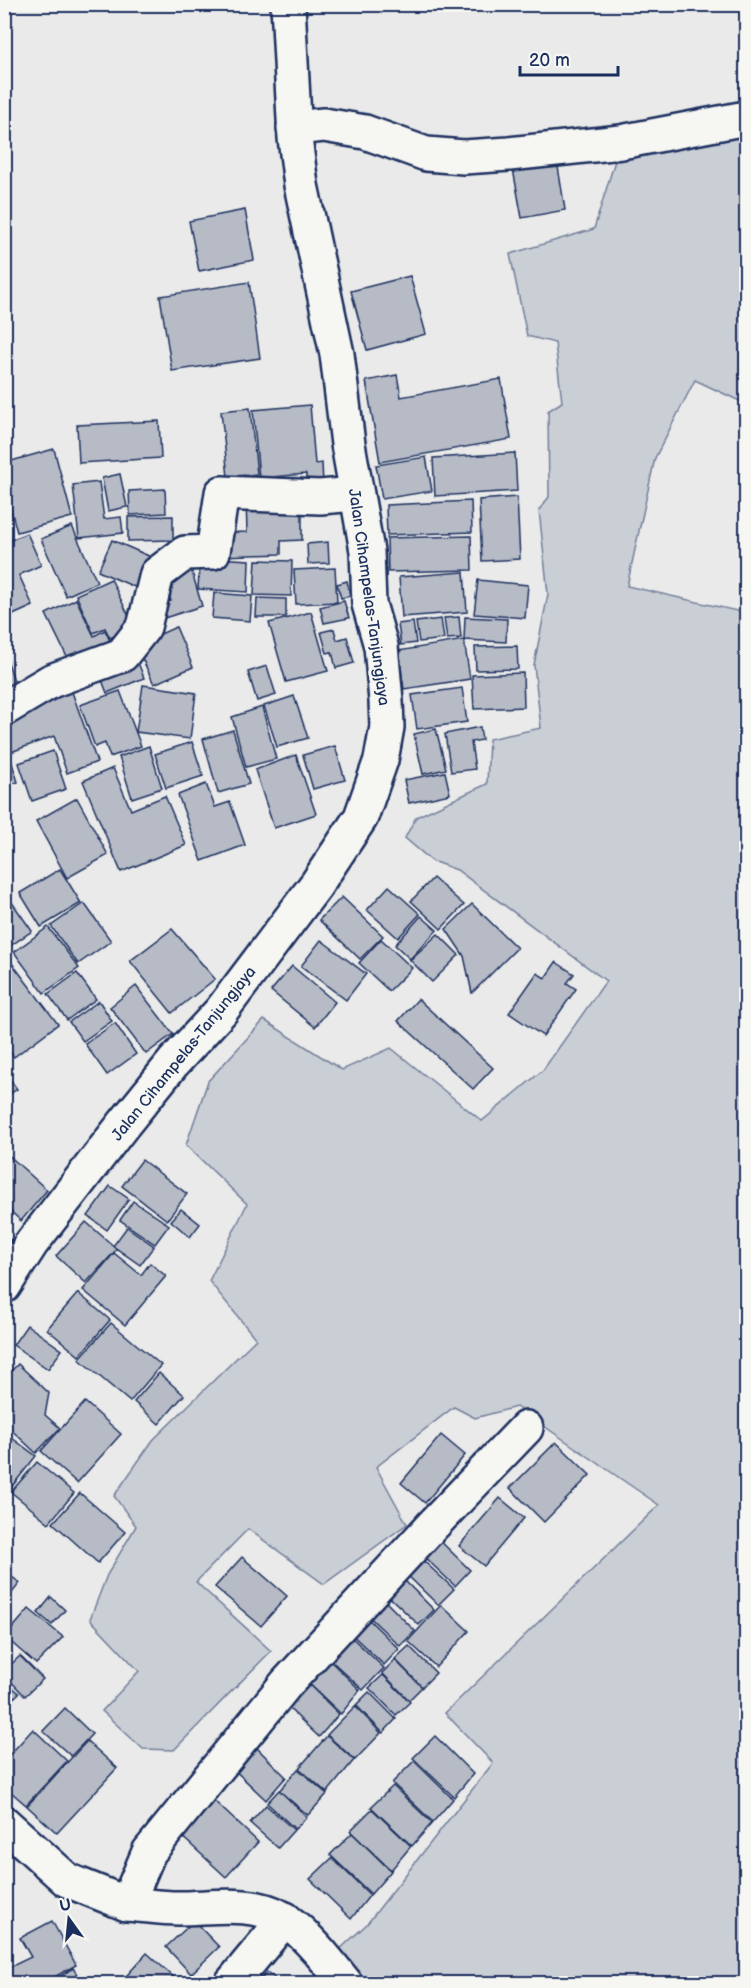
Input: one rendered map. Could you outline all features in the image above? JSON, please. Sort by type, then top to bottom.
[{"type":"street","name":"Jalan Cihampelas-Tanjungjaya","points":[[4,1286],[31,1244],[123,1125],[173,1063],[221,1011],[316,885],[362,817],[381,760],[387,728],[381,646],[369,604],[367,551],[348,444],[337,354],[301,185],[294,128],[288,4]]},
{"type":"street","points":[[294,128],[324,125],[365,132],[426,154],[464,157],[621,142],[747,118]]},
{"type":"street","points":[[4,709],[51,681],[122,655],[144,627],[157,574],[185,553],[213,552],[222,493],[320,497],[356,494]]},
{"type":"street","points":[[127,1904],[149,1852],[286,1684],[526,1428]]},
{"type":"street","points":[[4,1823],[67,1880],[127,1904],[176,1908],[233,1906],[267,1911],[285,1919],[321,1952],[346,1983]]},
{"type":"street","points":[[231,1983],[285,1919]]},
{"type":"shaded area","points":[[746,129],[746,404],[695,380],[655,458],[627,586],[746,613],[746,1983],[368,1983],[338,1951],[367,1924],[493,1763],[445,1713],[659,1505],[516,1407],[475,1418],[454,1407],[376,1467],[407,1524],[324,1584],[248,1529],[196,1582],[271,1651],[174,1750],[143,1749],[102,1711],[139,1671],[90,1619],[107,1575],[136,1526],[114,1496],[153,1440],[256,1339],[209,1281],[247,1204],[186,1145],[208,1081],[264,1020],[342,1070],[391,1048],[482,1121],[543,1070],[606,981],[457,870],[432,861],[405,838],[416,817],[487,784],[489,739],[541,728],[534,665],[548,594],[539,510],[549,497],[548,411],[562,402],[555,343],[527,336],[510,254],[594,229],[618,151]]},
{"type":"building","points":[[557,161],[565,210],[522,218],[513,169]]},
{"type":"building","points":[[245,210],[254,260],[199,271],[189,221]]},
{"type":"building","points":[[410,276],[426,334],[367,350],[351,291]]},
{"type":"building","points":[[249,282],[260,358],[172,371],[160,296]]},
{"type":"building","points":[[397,375],[401,397],[501,379],[511,439],[380,462],[366,381]]},
{"type":"building","points":[[310,405],[315,464],[322,463],[323,484],[306,485],[306,474],[259,478],[253,410]]},
{"type":"building","points":[[250,408],[257,474],[228,477],[221,411]]},
{"type":"building","points":[[159,421],[161,458],[79,463],[77,425]]},
{"type":"building","points":[[54,449],[72,517],[17,532],[4,484],[4,463]]},
{"type":"building","points":[[515,453],[517,491],[435,496],[433,458]]},
{"type":"building","points":[[426,457],[432,491],[382,499],[376,465]]},
{"type":"building","points":[[120,474],[127,507],[108,511],[102,478]]},
{"type":"building","points":[[99,482],[104,519],[121,517],[123,533],[79,538],[73,485]]},
{"type":"building","points":[[165,489],[166,513],[130,515],[129,491]]},
{"type":"building","points":[[517,497],[520,559],[482,561],[479,500]]},
{"type":"building","points":[[302,498],[302,540],[281,541],[281,554],[222,556],[222,533],[247,532],[246,499]]},
{"type":"building","points":[[471,501],[472,532],[387,535],[386,505]]},
{"type":"building","points":[[173,516],[173,540],[128,541],[128,517]]},
{"type":"building","points":[[72,526],[97,582],[66,596],[41,539]]},
{"type":"building","points":[[27,533],[41,565],[19,575],[33,606],[4,619],[4,543]]},
{"type":"building","points":[[471,536],[472,570],[388,572],[387,538]]},
{"type":"building","points":[[112,540],[151,557],[137,588],[98,571]]},
{"type":"building","points":[[328,542],[329,563],[308,564],[307,544]]},
{"type":"building","points":[[200,557],[249,560],[248,592],[198,589]]},
{"type":"building","points":[[256,560],[292,561],[291,596],[254,595]]},
{"type":"building","points":[[189,562],[202,606],[158,620],[154,606],[171,601],[161,571]]},
{"type":"building","points":[[335,568],[337,602],[296,604],[294,570]]},
{"type":"building","points":[[464,572],[467,612],[402,617],[399,577]]},
{"type":"building","points":[[111,579],[134,627],[110,638],[105,628],[93,633],[76,595]]},
{"type":"building","points":[[478,580],[528,585],[525,618],[474,614]]},
{"type":"building","points":[[347,581],[350,596],[341,598],[337,584]]},
{"type":"building","points":[[214,593],[252,596],[250,621],[212,618]]},
{"type":"building","points":[[257,598],[286,599],[286,617],[256,617]]},
{"type":"building","points":[[76,599],[94,636],[105,630],[110,641],[69,661],[46,614]]},
{"type":"building","points":[[344,601],[349,618],[324,623],[320,607]]},
{"type":"building","points":[[311,612],[328,671],[286,682],[269,623]]},
{"type":"building","points":[[459,617],[461,638],[447,639],[444,618]]},
{"type":"building","points":[[465,617],[507,619],[506,642],[464,640]]},
{"type":"building","points":[[441,619],[444,639],[419,642],[416,622]]},
{"type":"building","points":[[413,622],[416,643],[401,645],[398,624]]},
{"type":"building","points":[[176,627],[193,667],[154,684],[136,645]]},
{"type":"building","points":[[334,629],[337,640],[347,637],[354,663],[336,668],[332,652],[327,653],[321,632]]},
{"type":"building","points":[[464,640],[470,679],[404,689],[398,651]]},
{"type":"building","points":[[517,646],[518,669],[476,670],[475,647]]},
{"type":"building","points":[[4,650],[19,696],[4,700]]},
{"type":"building","points":[[134,652],[144,678],[107,693],[97,667]]},
{"type":"building","points":[[267,666],[276,695],[257,701],[248,672]]},
{"type":"building","points":[[523,673],[524,707],[474,709],[472,675]]},
{"type":"building","points":[[143,685],[196,693],[190,739],[136,732]]},
{"type":"building","points":[[462,688],[467,722],[417,729],[412,695]]},
{"type":"building","points":[[120,691],[141,746],[110,757],[105,743],[95,747],[80,705]]},
{"type":"building","points":[[72,692],[97,762],[67,773],[54,736],[11,752],[4,734],[4,716]]},
{"type":"building","points":[[294,696],[308,738],[277,747],[264,706]]},
{"type":"building","points":[[262,707],[276,759],[246,767],[232,717]]},
{"type":"building","points":[[480,727],[482,740],[471,742],[475,769],[451,772],[445,734]]},
{"type":"building","points":[[436,729],[446,769],[423,774],[414,734]]},
{"type":"building","points":[[233,730],[249,784],[218,793],[203,739]]},
{"type":"building","points":[[4,738],[18,782],[4,786]]},
{"type":"building","points":[[192,742],[203,776],[166,788],[155,754]]},
{"type":"building","points":[[149,746],[162,788],[132,798],[119,757]]},
{"type":"building","points":[[335,746],[345,780],[313,789],[303,755]]},
{"type":"building","points":[[53,751],[66,789],[32,801],[19,763]]},
{"type":"building","points":[[296,755],[316,814],[274,828],[255,770]]},
{"type":"building","points":[[113,768],[131,810],[165,796],[186,845],[121,872],[83,781]]},
{"type":"building","points":[[445,772],[450,794],[409,803],[404,780]]},
{"type":"building","points":[[206,784],[215,807],[230,802],[245,845],[202,861],[178,795]]},
{"type":"building","points":[[77,798],[108,855],[67,878],[36,821]]},
{"type":"building","points":[[60,869],[81,903],[41,927],[20,893]]},
{"type":"building","points":[[433,878],[464,905],[441,929],[411,901]]},
{"type":"building","points":[[389,886],[420,914],[398,938],[367,910]]},
{"type":"building","points":[[4,891],[32,931],[4,950]]},
{"type":"building","points":[[342,897],[383,936],[360,959],[319,920]]},
{"type":"building","points":[[84,903],[111,941],[78,964],[51,926]]},
{"type":"building","points":[[472,904],[517,948],[472,993],[464,956],[446,929]]},
{"type":"building","points":[[421,916],[437,930],[410,959],[395,945]]},
{"type":"building","points":[[48,927],[79,968],[44,993],[14,952]]},
{"type":"building","points":[[172,929],[215,979],[172,1013],[130,961]]},
{"type":"building","points":[[438,934],[459,955],[432,982],[410,960]]},
{"type":"building","points":[[381,939],[412,968],[389,991],[359,963]]},
{"type":"building","points":[[321,940],[366,974],[346,1000],[301,966]]},
{"type":"building","points":[[11,962],[58,1024],[14,1057],[4,1044],[4,967]]},
{"type":"building","points":[[556,962],[574,974],[567,983],[576,989],[543,1036],[509,1013],[537,973],[545,978]]},
{"type":"building","points":[[292,966],[335,1002],[315,1027],[271,991]]},
{"type":"building","points":[[77,973],[96,999],[67,1020],[48,994]]},
{"type":"building","points":[[136,986],[173,1034],[146,1054],[110,1007]]},
{"type":"building","points":[[418,999],[493,1068],[473,1089],[398,1021]]},
{"type":"building","points":[[99,1001],[112,1021],[83,1041],[69,1022]]},
{"type":"building","points":[[115,1023],[136,1054],[107,1075],[85,1044]]},
{"type":"building","points":[[4,1071],[17,1089],[4,1098]]},
{"type":"building","points":[[4,1151],[47,1190],[21,1221],[4,1205]]},
{"type":"building","points":[[142,1160],[187,1194],[167,1220],[122,1186]]},
{"type":"building","points":[[110,1186],[129,1199],[107,1230],[88,1216]]},
{"type":"building","points":[[133,1201],[169,1225],[155,1244],[120,1220]]},
{"type":"building","points":[[181,1209],[200,1224],[190,1237],[171,1221]]},
{"type":"building","points":[[86,1222],[117,1249],[86,1283],[56,1256]]},
{"type":"building","points":[[127,1227],[154,1246],[140,1265],[113,1246]]},
{"type":"building","points":[[4,1234],[11,1240],[4,1246]]},
{"type":"building","points":[[114,1253],[141,1275],[150,1263],[166,1276],[125,1325],[83,1290]]},
{"type":"building","points":[[78,1293],[110,1320],[79,1356],[47,1329]]},
{"type":"building","points":[[111,1323],[161,1365],[130,1402],[79,1359]]},
{"type":"building","points":[[27,1325],[62,1350],[48,1369],[13,1345]]},
{"type":"building","points":[[18,1364],[49,1393],[45,1415],[60,1428],[36,1453],[4,1423],[4,1378]]},
{"type":"building","points":[[159,1373],[184,1395],[159,1424],[134,1402]]},
{"type":"building","points":[[85,1402],[121,1434],[77,1483],[41,1451]]},
{"type":"building","points":[[4,1432],[36,1456],[6,1494],[4,1493]]},
{"type":"building","points":[[441,1435],[465,1455],[425,1503],[401,1483]]},
{"type":"building","points":[[556,1442],[590,1475],[544,1522],[510,1488]]},
{"type":"building","points":[[37,1462],[74,1493],[49,1523],[11,1492]]},
{"type":"building","points":[[80,1493],[125,1532],[98,1563],[53,1523]]},
{"type":"building","points":[[500,1498],[524,1518],[484,1566],[459,1546]]},
{"type":"building","points":[[432,1533],[470,1570],[455,1586],[416,1549]]},
{"type":"building","points":[[415,1553],[454,1589],[438,1605],[400,1568]]},
{"type":"building","points":[[242,1557],[287,1596],[261,1626],[215,1587]]},
{"type":"building","points":[[4,1571],[20,1583],[4,1603]]},
{"type":"building","points":[[396,1572],[434,1610],[419,1625],[380,1588]]},
{"type":"building","points":[[377,1593],[415,1631],[400,1646],[362,1610]]},
{"type":"building","points":[[51,1597],[65,1610],[52,1625],[38,1613]]},
{"type":"building","points":[[441,1605],[469,1631],[436,1667],[408,1641]]},
{"type":"building","points":[[29,1609],[63,1637],[36,1664],[5,1637]]},
{"type":"building","points":[[361,1612],[399,1649],[384,1665],[345,1628]]},
{"type":"building","points":[[344,1630],[384,1668],[363,1690],[323,1653]]},
{"type":"building","points":[[409,1646],[436,1673],[422,1687],[395,1659]]},
{"type":"building","points":[[322,1653],[360,1690],[341,1714],[300,1675]]},
{"type":"building","points":[[20,1656],[43,1679],[25,1696],[4,1674],[4,1671]]},
{"type":"building","points":[[395,1660],[422,1687],[409,1700],[382,1673]]},
{"type":"building","points":[[383,1675],[410,1702],[396,1715],[369,1688]]},
{"type":"building","points":[[301,1677],[339,1714],[319,1737],[278,1698]]},
{"type":"building","points":[[4,1680],[19,1693],[4,1707]]},
{"type":"building","points":[[369,1692],[396,1719],[383,1733],[356,1705]]},
{"type":"building","points":[[355,1706],[381,1733],[355,1760],[327,1735]]},
{"type":"building","points":[[65,1708],[92,1734],[71,1756],[43,1731]]},
{"type":"building","points":[[33,1729],[67,1761],[26,1805],[4,1786],[4,1761]]},
{"type":"building","points":[[327,1736],[354,1760],[327,1793],[299,1768]]},
{"type":"building","points":[[435,1736],[473,1774],[454,1797],[413,1758]]},
{"type":"building","points":[[248,1739],[286,1777],[266,1800],[225,1761]]},
{"type":"building","points":[[87,1741],[117,1768],[57,1833],[27,1806]]},
{"type":"building","points":[[414,1761],[453,1799],[433,1822],[392,1783]]},
{"type":"building","points":[[298,1769],[327,1794],[308,1815],[279,1791]]},
{"type":"building","points":[[393,1786],[432,1823],[412,1846],[371,1807]]},
{"type":"building","points":[[279,1790],[307,1817],[295,1829],[267,1803]]},
{"type":"building","points":[[210,1797],[258,1842],[226,1877],[177,1832]]},
{"type":"building","points":[[266,1805],[294,1830],[278,1848],[250,1823]]},
{"type":"building","points":[[372,1809],[411,1846],[391,1870],[350,1831]]},
{"type":"building","points":[[352,1833],[391,1871],[371,1894],[330,1855]]},
{"type":"building","points":[[332,1858],[370,1895],[351,1919],[310,1879]]},
{"type":"building","points":[[52,1921],[76,1965],[42,1984],[9,1984],[4,1970],[31,1957],[20,1938]]},
{"type":"building","points":[[194,1921],[219,1947],[191,1974],[166,1947]]},
{"type":"building","points":[[147,1953],[177,1980],[173,1984],[119,1984]]},
{"type":"building","points":[[73,1968],[83,1984],[48,1984]]},
{"type":"building","points":[[267,1972],[282,1984],[257,1984]]}]
